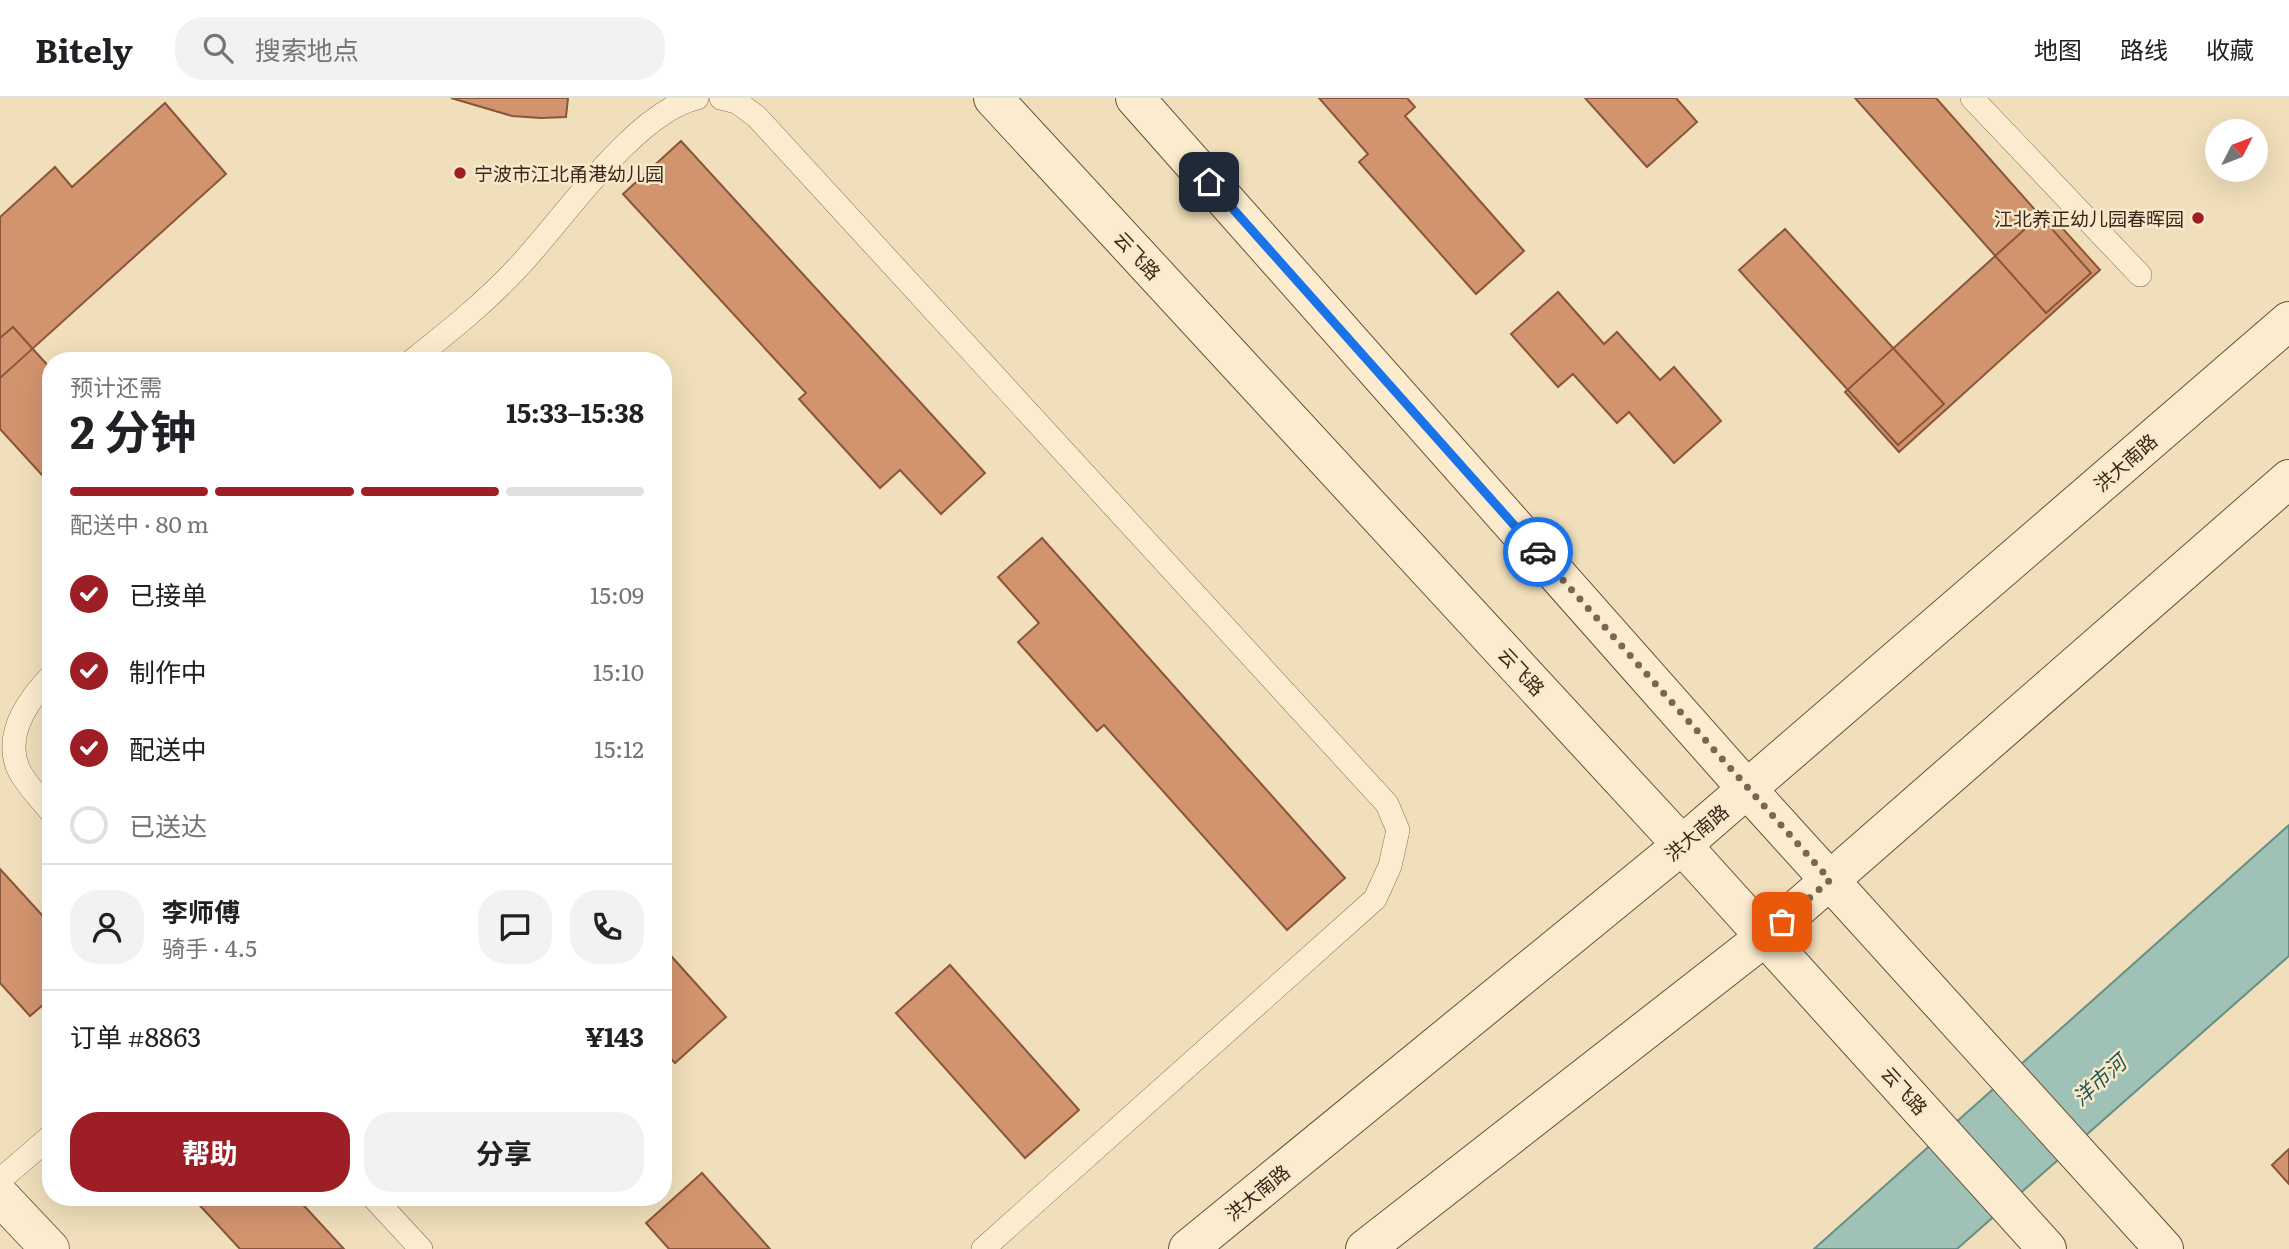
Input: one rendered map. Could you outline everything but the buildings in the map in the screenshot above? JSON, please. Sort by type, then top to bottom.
[{"type":"main road","name":"云飞路","points":[[993,98],[1766,936],[2047,1249]]},
{"type":"main road","points":[[1135,98],[1747,789],[2157,1242]]},
{"type":"main road","name":"洪大南路","points":[[1188,1249],[1682,845],[2289,321]]},
{"type":"main road","points":[[1365,1249],[1766,936],[2289,479]]},
{"type":"main road","points":[[0,1196],[50,1249]]},
{"type":"lane","points":[[423,352],[473,312],[512,273],[598,173],[651,121],[682,102],[697,98]]},
{"type":"lane","points":[[721,98],[737,102],[767,127],[1387,804],[1398,830],[1390,866],[1375,899],[983,1249]]},
{"type":"lane","points":[[1972,98],[2140,275]]},
{"type":"lane","points":[[42,688],[20,716],[15,743],[18,768],[42,800]]},
{"type":"lane","points":[[0,1180],[42,1144]]},
{"type":"lane","points":[[381,1206],[421,1249]]},
{"type":"water","name":"洋市河","points":[[2289,825],[2289,956],[1957,1249],[1814,1249]]},
{"type":"way so far","points":[[1538,552],[1830,880],[1782,922]]},
{"type":"place","name":"宁波市江北甬港幼儿园","points":[[460,173]]},
{"type":"place","name":"江北养正幼儿园春晖园","points":[[2198,218]]},
{"type":"route","points":[[1209,182],[1538,552]]}]
